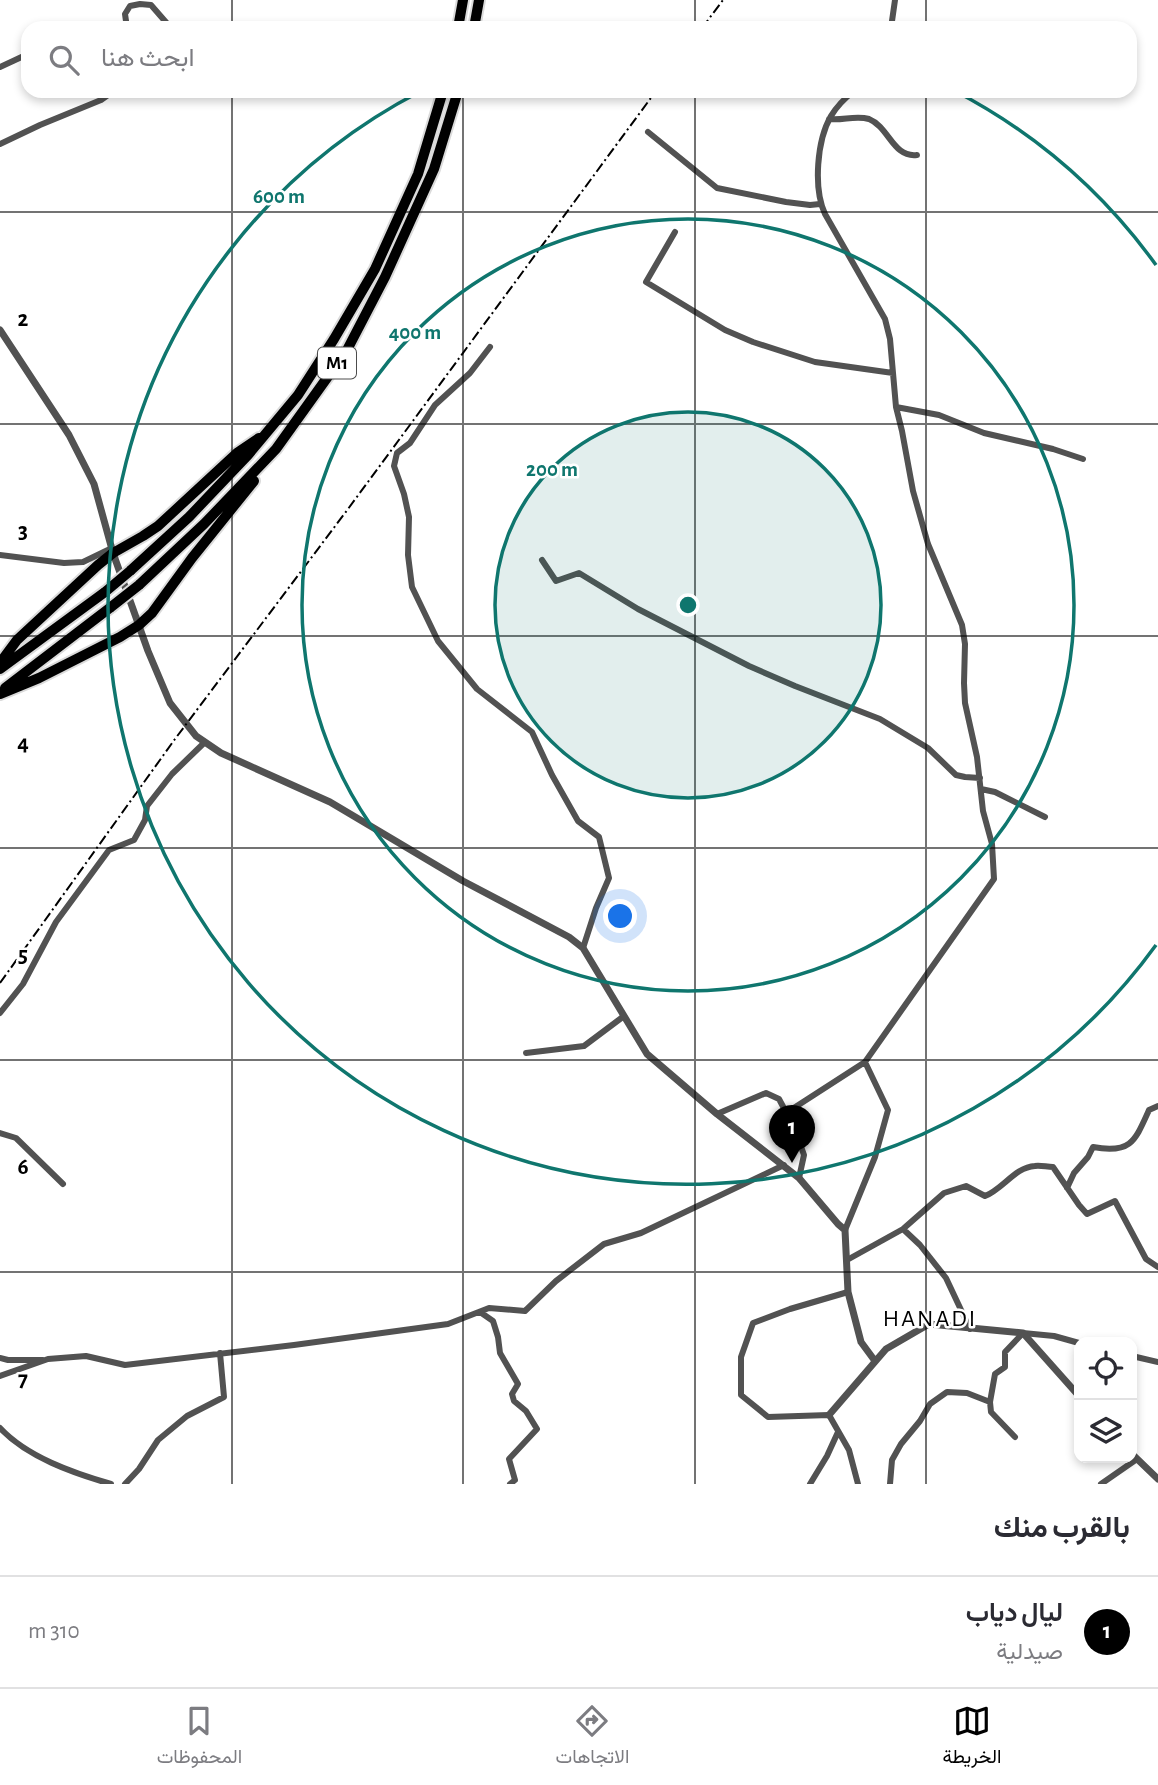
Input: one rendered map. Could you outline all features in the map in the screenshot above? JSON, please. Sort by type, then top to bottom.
[{"type":"highway","points":[[459,21],[463,0]]},
{"type":"highway","points":[[475,21],[479,0]]},
{"type":"highway","name":"M1","points":[[0,669],[105,592],[189,517],[248,455],[298,395],[375,269],[418,174],[441,98]]},
{"type":"highway","name":"M1","points":[[0,693],[139,584],[204,524],[276,449],[347,350],[385,277],[434,169],[456,98]]},
{"type":"highway","points":[[0,663],[17,640],[113,551],[151,531],[244,448],[265,435]]},
{"type":"highway","points":[[0,693],[39,678],[139,625],[158,605],[276,449]]},
{"type":"street","points":[[892,21],[895,0]]},
{"type":"street","points":[[126,21],[125,14],[130,6],[140,4],[151,5],[165,21]]},
{"type":"street","points":[[0,67],[21,57]]},
{"type":"street","points":[[0,144],[104,98]]},
{"type":"street","points":[[786,1112],[865,1062],[994,879],[993,852],[983,811],[980,778],[965,703],[965,644],[962,625],[928,544],[912,491],[896,407],[890,339],[885,319],[820,204],[817,191],[821,148],[829,119],[845,98]]},
{"type":"street","points":[[829,119],[868,119],[877,125],[900,151],[910,156],[917,155]]},
{"type":"street","points":[[648,132],[717,188],[786,202],[820,204]]},
{"type":"street","points":[[675,232],[646,282],[725,330],[753,342],[815,362],[893,373]]},
{"type":"street","points":[[0,330],[69,435],[94,484],[113,551],[148,651],[170,703],[196,736],[221,753],[330,802],[463,881],[569,937],[583,948],[647,1054],[717,1114],[799,1178],[845,1230]]},
{"type":"street","points":[[490,347],[470,373],[435,405],[410,443],[397,453],[394,466],[409,517],[408,555],[412,587],[438,641],[477,688],[532,733],[578,821],[599,837],[609,878],[583,948]]},
{"type":"street","points":[[896,407],[939,415],[985,433],[1083,459]]},
{"type":"street","points":[[0,555],[64,563],[83,562],[113,551]]},
{"type":"street","points":[[542,560],[556,581],[579,573],[638,609],[749,666],[880,719],[928,748],[956,775],[980,778]]},
{"type":"street","points":[[0,1013],[23,984],[55,922],[109,850],[134,840],[145,821],[146,806],[172,774],[205,742]]},
{"type":"street","points":[[981,789],[995,792],[1045,817]]},
{"type":"street","points":[[526,1053],[584,1046],[624,1016]]},
{"type":"street","points":[[865,1062],[888,1110],[875,1157],[845,1230],[848,1292],[861,1342],[875,1361]]},
{"type":"street","points":[[717,1114],[766,1093],[779,1099],[794,1127],[804,1155],[799,1178]]},
{"type":"street","points":[[1067,1188],[1074,1172],[1093,1147],[1107,1149],[1124,1147],[1131,1143],[1149,1110],[1158,1106]]},
{"type":"street","points":[[0,1133],[16,1138],[63,1184]]},
{"type":"street","points":[[0,1358],[8,1360],[86,1356],[125,1365],[448,1324],[489,1308],[525,1311],[556,1281],[604,1244],[642,1233],[784,1165]]},
{"type":"street","points":[[847,1260],[903,1229],[944,1193],[966,1186],[985,1196],[995,1192],[1020,1170],[1032,1165],[1053,1167],[1087,1214],[1115,1200],[1146,1259],[1158,1267]]},
{"type":"street","points":[[903,1229],[920,1245],[946,1278],[970,1329]]},
{"type":"street","points":[[848,1292],[753,1323],[741,1357],[741,1395],[768,1417],[829,1415],[886,1349],[929,1324],[1054,1336],[1074,1342]]},
{"type":"street","points":[[480,1312],[493,1321],[500,1353],[518,1384],[512,1394],[514,1401],[526,1411],[537,1429],[509,1459],[514,1479],[510,1484]]},
{"type":"street","points":[[1023,1333],[1074,1390]]},
{"type":"street","points":[[1015,1437],[991,1412],[990,1402],[995,1374],[1004,1367],[1005,1352],[1023,1333]]},
{"type":"street","points":[[125,1484],[139,1469],[158,1440],[187,1416],[224,1396],[220,1353]]},
{"type":"street","points":[[1137,1357],[1158,1362]]},
{"type":"street","points":[[0,1376],[48,1359]]},
{"type":"street","points":[[890,1484],[892,1460],[930,1404],[947,1392],[967,1393],[990,1402]]},
{"type":"street","points":[[829,1415],[849,1450],[860,1483]]},
{"type":"street","points":[[0,1428],[16,1444],[73,1473],[111,1484]]},
{"type":"street","points":[[810,1484],[838,1432]]},
{"type":"street","points":[[1137,1459],[1158,1479]]},
{"type":"street","points":[[1101,1484],[1126,1463]]},
{"type":"railway","points":[[707,21],[723,0]]},
{"type":"railway","points":[[0,983],[175,739],[651,98]]},
{"type":"place","name":"ليال دياب","points":[[792,1163]]},
{"type":"district","name":"HANADI","points":[[930,1319]]}]
